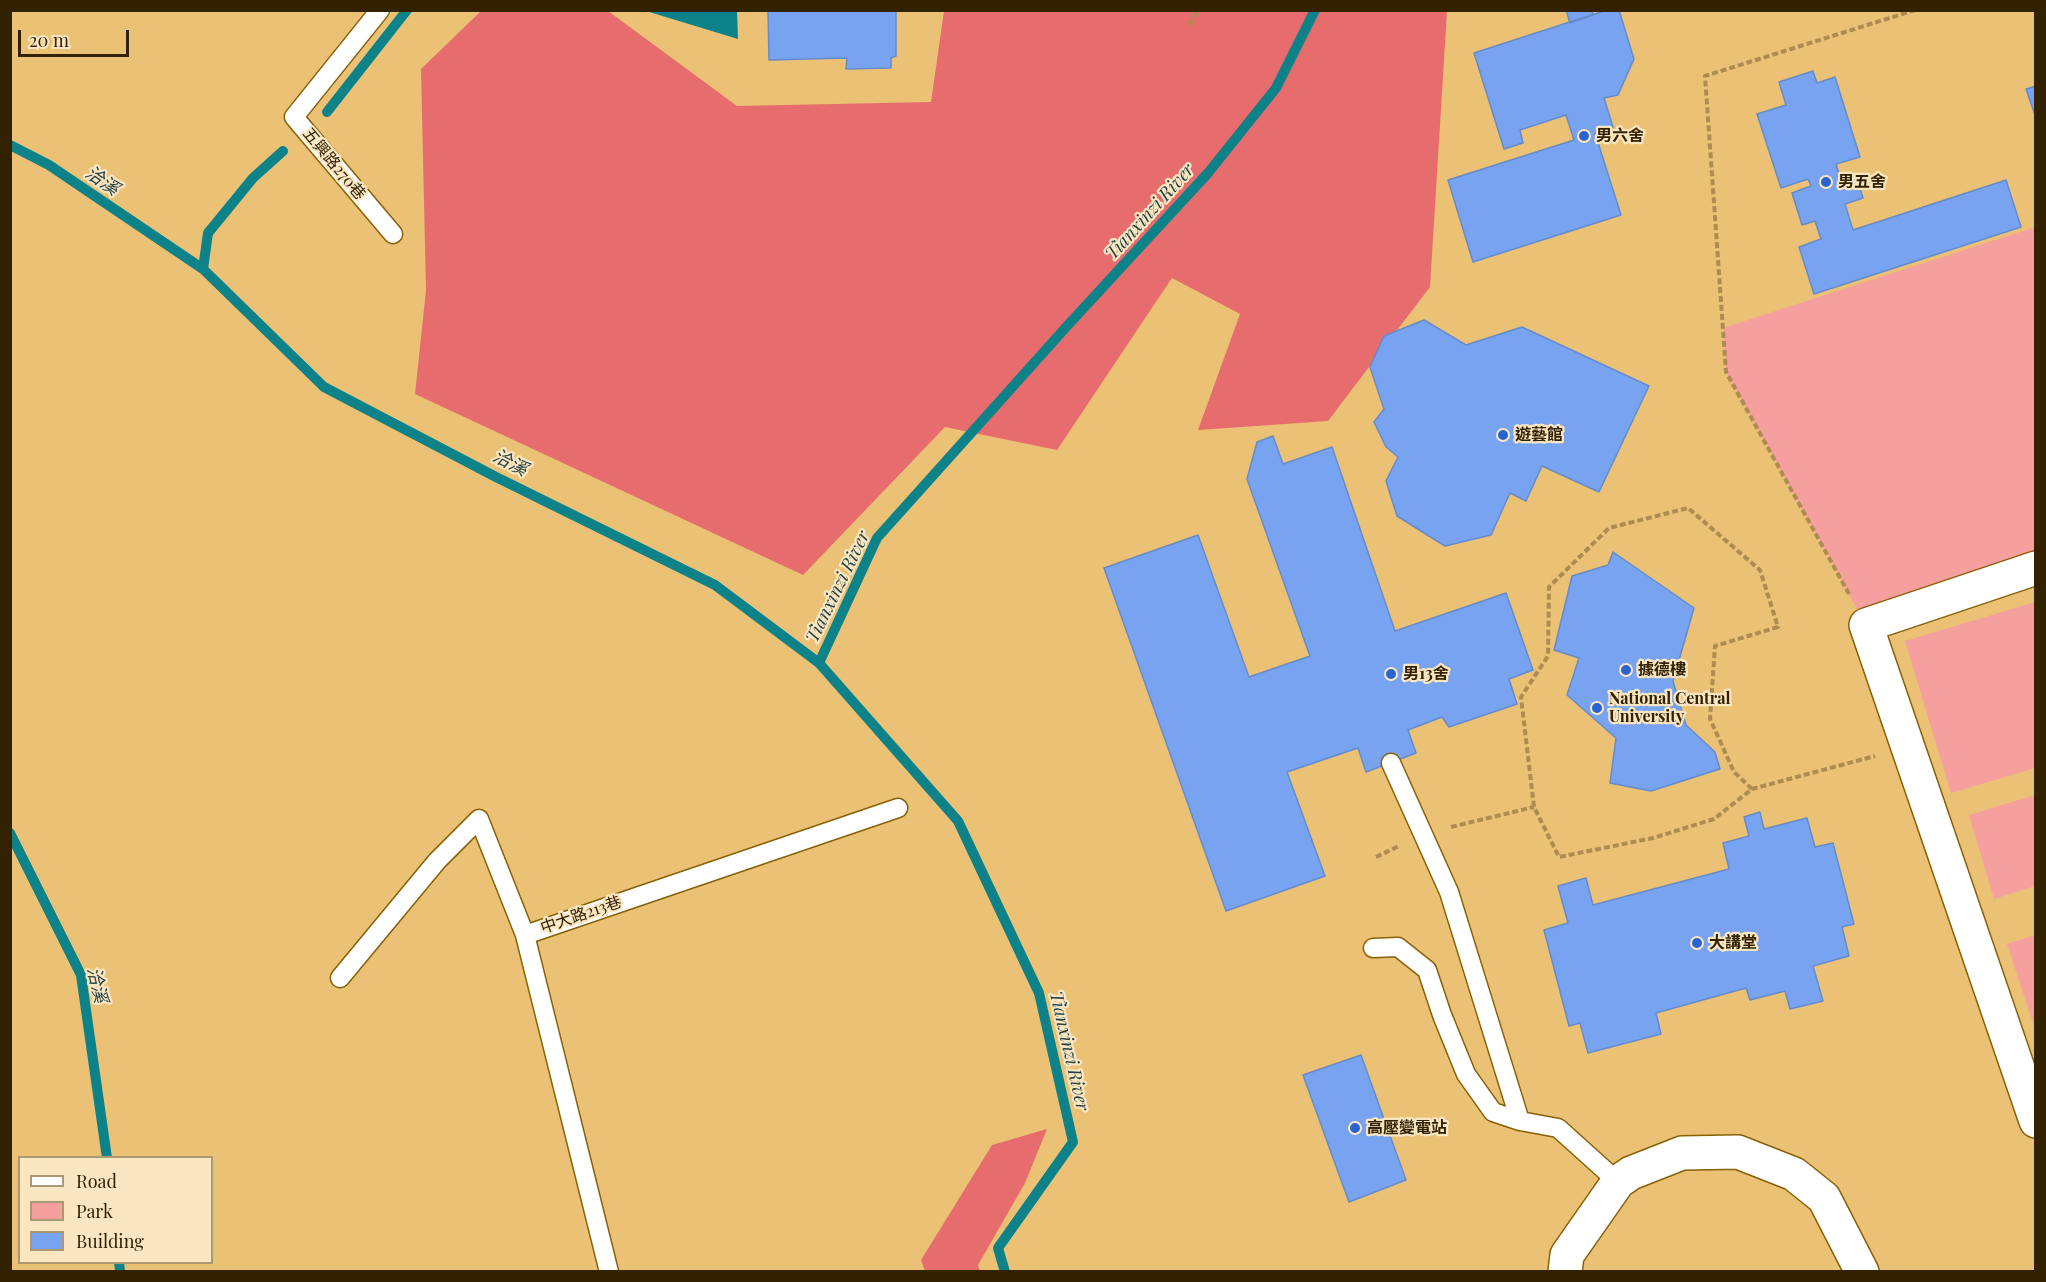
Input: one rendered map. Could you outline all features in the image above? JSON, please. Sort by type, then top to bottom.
[{"type":"street","points":[[2036,568],[1866,625],[2036,1121]]},
{"type":"street","points":[[1565,1272],[1567,1256],[1618,1182],[1632,1173],[1682,1153],[1738,1152],[1794,1174],[1824,1198],[1862,1272]]},
{"type":"lane","name":"五興路270巷","points":[[380,10],[294,117],[393,234]]},
{"type":"lane","points":[[1391,763],[1449,892],[1520,1121]]},
{"type":"lane","name":"中大路213巷","points":[[609,1272],[525,935],[898,808]]},
{"type":"lane","points":[[340,978],[437,861],[479,819],[525,935]]},
{"type":"lane","points":[[1373,948],[1398,947],[1427,970],[1466,1074],[1493,1112],[1520,1121],[1558,1128],[1618,1182]]},
{"type":"path","points":[[1189,25],[1198,10]]},
{"type":"path","points":[[1866,625],[1726,372],[1705,76],[1915,10]]},
{"type":"path","points":[[1752,789],[1734,772],[1710,719],[1716,646],[1778,627],[1760,570],[1688,508],[1609,528],[1549,587],[1548,656],[1521,697],[1534,807],[1558,858],[1653,838],[1714,819],[1752,789],[1908,747]]},
{"type":"green space","points":[[2035,227],[2035,568],[1866,625],[1726,372],[1723,328]]},
{"type":"green space","points":[[2035,602],[2035,768],[1951,793],[1905,641]]},
{"type":"green space","points":[[2035,795],[2035,886],[1994,899],[1969,815]]},
{"type":"green space","points":[[2036,935],[2035,1029],[2007,944]]},
{"type":"shaded area","points":[[481,11],[608,11],[737,106],[931,102],[944,11],[1447,11],[1430,287],[1328,421],[1198,430],[1240,314],[1172,278],[1057,450],[945,427],[803,575],[415,394],[426,290],[421,69]]},
{"type":"shaded area","points":[[1047,1129],[1025,1183],[978,1265],[980,1271],[925,1271],[921,1260],[992,1145]]},
{"type":"water","points":[[646,11],[737,11],[738,39]]},
{"type":"building","points":[[768,10],[896,10],[896,56],[891,58],[891,68],[846,69],[847,58],[769,60]]},
{"type":"building","points":[[1566,10],[1592,10],[1593,15],[1570,23]]},
{"type":"building","name":"男六舍","points":[[1607,10],[1619,10],[1634,59],[1618,95],[1604,98],[1613,127],[1595,133],[1621,215],[1473,262],[1448,180],[1574,140],[1566,115],[1520,130],[1523,143],[1504,149],[1474,53]]},
{"type":"building","name":"男五舍","points":[[1813,71],[1817,83],[1835,77],[1860,157],[1836,164],[1842,183],[1857,179],[1863,198],[1845,204],[1853,230],[2006,180],[2021,227],[1814,294],[1799,247],[1821,239],[1815,221],[1802,225],[1792,193],[1811,186],[1808,179],[1781,188],[1757,114],[1786,105],[1779,82]]},
{"type":"building","points":[[2036,86],[2036,118],[2026,89]]},
{"type":"building","name":"遊藝館","points":[[1424,320],[1466,345],[1522,327],[1649,386],[1599,492],[1542,466],[1526,501],[1510,493],[1491,535],[1445,546],[1397,516],[1386,481],[1398,457],[1386,447],[1374,422],[1384,409],[1370,367],[1384,336]]},
{"type":"building","name":"男13舍","points":[[1273,436],[1283,464],[1332,447],[1395,631],[1506,593],[1533,670],[1509,679],[1517,704],[1449,727],[1442,717],[1408,730],[1416,753],[1366,772],[1358,748],[1287,772],[1325,876],[1226,911],[1104,568],[1198,535],[1249,677],[1310,656],[1247,479],[1257,442]]},
{"type":"building","name":"據德樓","points":[[1613,552],[1694,608],[1673,681],[1686,725],[1715,752],[1720,769],[1651,791],[1610,783],[1616,738],[1567,695],[1579,658],[1554,650],[1572,576],[1608,565]]},
{"type":"building","name":"大講堂","points":[[1760,812],[1764,829],[1807,818],[1815,847],[1833,843],[1854,924],[1842,927],[1849,956],[1813,966],[1823,1001],[1790,1009],[1785,991],[1750,1000],[1746,988],[1656,1013],[1661,1034],[1588,1053],[1580,1023],[1569,1026],[1544,930],[1568,923],[1558,886],[1586,878],[1593,905],[1729,869],[1723,843],[1749,836],[1744,817]]},
{"type":"building","name":"高壓變電站","points":[[1361,1055],[1406,1180],[1349,1202],[1303,1075]]},
{"type":"waterway","name":"洽溪","points":[[327,112],[407,10]]},
{"type":"waterway","name":"Tianxinzi River","points":[[1005,1272],[998,1248],[1073,1142],[1039,993],[958,821],[819,663],[877,538],[1208,173],[1276,88],[1315,10]]},
{"type":"waterway","name":"洽溪","points":[[10,145],[49,165],[203,269],[324,387],[496,477],[715,585],[819,663]]},
{"type":"waterway","name":"洽溪","points":[[203,269],[208,233],[253,178],[283,151]]},
{"type":"waterway","name":"洽溪","points":[[10,833],[81,975],[107,1156]]},
{"type":"waterway","name":"洽溪","points":[[119,1264],[120,1272]]},
{"type":"place","name":"男六舍","points":[[1584,136]]},
{"type":"place","name":"男五舍","points":[[1826,182]]},
{"type":"place","name":"遊藝館","points":[[1503,435]]},
{"type":"place","name":"據德樓","points":[[1626,670]]},
{"type":"place","name":"男13舍","points":[[1391,674]]},
{"type":"place","name":"National Central University","points":[[1597,708]]},
{"type":"place","name":"大講堂","points":[[1697,943]]},
{"type":"place","name":"高壓變電站","points":[[1355,1128]]}]
